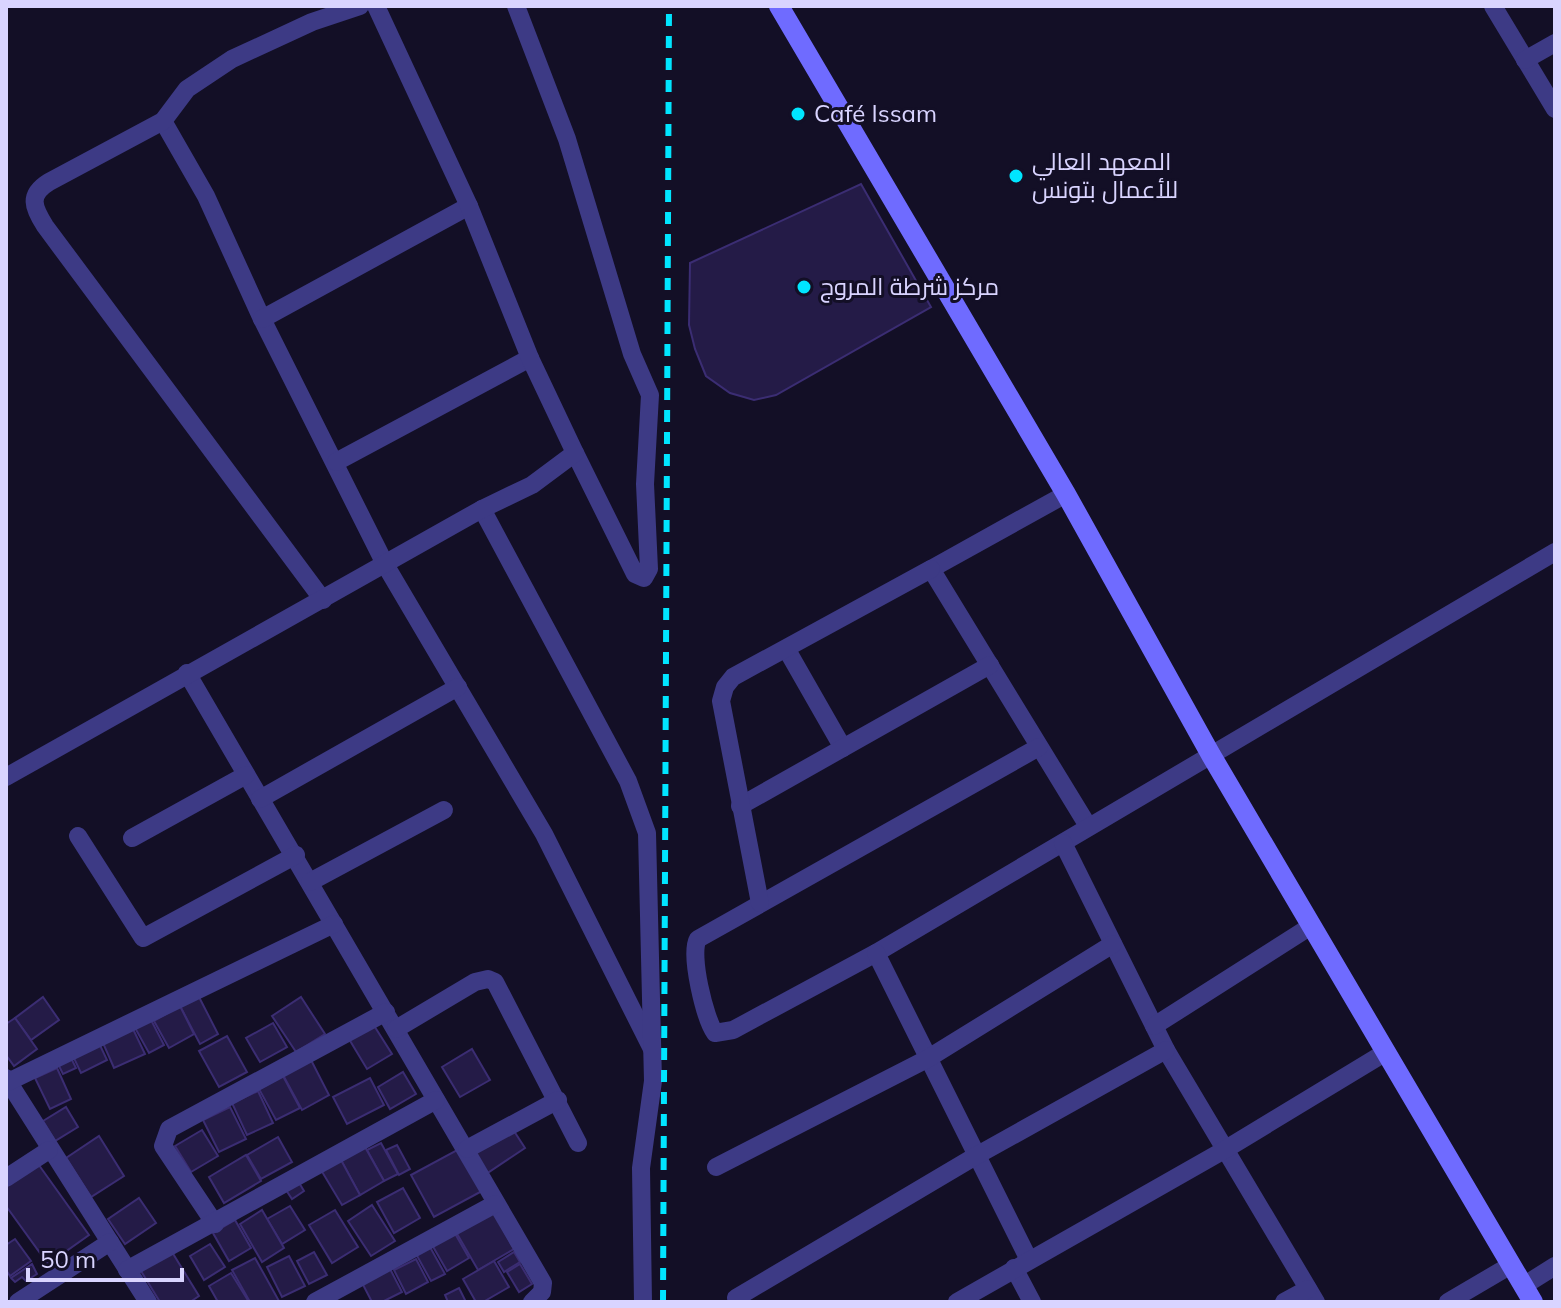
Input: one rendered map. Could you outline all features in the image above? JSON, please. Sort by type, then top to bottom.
[{"type":"street","points":[[323,600],[35,209],[33,197],[37,189],[163,121],[187,89],[232,59],[312,22],[360,6]]},
{"type":"street","points":[[376,6],[469,206],[530,358],[635,574],[644,578],[649,569],[645,484],[650,395],[632,354],[567,139],[516,6]]},
{"type":"street","points":[[779,6],[1066,494],[1211,755],[1528,1294],[1555,1266]]},
{"type":"street","points":[[1493,6],[1555,109]]},
{"type":"street","points":[[1525,60],[1555,43]]},
{"type":"street","points":[[163,121],[206,196],[262,319],[386,566],[544,834],[652,1049]]},
{"type":"street","points":[[262,319],[469,206]]},
{"type":"street","points":[[336,462],[530,358]]},
{"type":"street","points":[[6,777],[187,673],[386,566],[482,509],[532,485],[575,453]]},
{"type":"street","points":[[760,903],[721,701],[725,687],[733,677],[1066,494]]},
{"type":"street","points":[[482,509],[628,781],[643,818],[650,878],[652,1049],[652,1096],[641,1168],[643,1302]]},
{"type":"street","points":[[1039,747],[704,934],[695,945],[708,1020],[715,1033],[733,1030],[876,953],[1555,552]]},
{"type":"street","points":[[931,569],[1088,826]]},
{"type":"street","points":[[787,650],[843,748]]},
{"type":"street","points":[[740,806],[990,665]]},
{"type":"street","points":[[187,673],[296,855],[543,1283],[542,1292],[532,1302]]},
{"type":"street","points":[[260,799],[458,687]]},
{"type":"street","points":[[132,838],[246,775]]},
{"type":"street","points":[[310,882],[444,810]]},
{"type":"street","points":[[78,836],[143,938],[296,855]]},
{"type":"street","points":[[1063,843],[1166,1050],[1312,1296],[1284,1302]]},
{"type":"street","points":[[148,1302],[7,1080],[334,924]]},
{"type":"street","points":[[1154,1026],[1311,926]]},
{"type":"street","points":[[716,1167],[927,1059],[1113,944]]},
{"type":"street","points":[[876,953],[1022,1264],[1032,1302]]},
{"type":"street","points":[[396,1029],[475,982],[488,979],[499,987],[578,1143]]},
{"type":"street","points":[[215,1224],[163,1146],[169,1129],[386,1012]]},
{"type":"street","points":[[736,1298],[974,1157],[1166,1050]]},
{"type":"street","points":[[957,1302],[1226,1149],[1386,1052]]},
{"type":"street","points":[[127,1270],[436,1100]]},
{"type":"street","points":[[467,1149],[558,1100]]},
{"type":"street","points":[[6,1178],[49,1150]]},
{"type":"street","points":[[315,1302],[495,1204]]},
{"type":"street","points":[[18,1302],[110,1242]]},
{"type":"street","points":[[1448,1302],[1511,1265]]},
{"type":"building","name":"مركز شرطة المروج","points":[[861,184],[931,307],[776,395],[754,400],[730,393],[706,376],[689,325],[690,263]]},
{"type":"building","points":[[43,997],[59,1020],[31,1040],[15,1018]]},
{"type":"building","points":[[199,997],[218,1034],[200,1044],[180,1006]]},
{"type":"building","points":[[301,997],[325,1034],[296,1052],[272,1016]]},
{"type":"building","points":[[180,1006],[194,1034],[169,1048],[154,1021]]},
{"type":"building","points":[[15,1018],[37,1049],[14,1066],[6,1055],[6,1024]]},
{"type":"building","points":[[150,1018],[164,1045],[149,1053],[134,1026]]},
{"type":"building","points":[[273,1023],[287,1047],[260,1062],[246,1038]]},
{"type":"building","points":[[373,1024],[392,1054],[367,1069],[349,1039]]},
{"type":"building","points":[[133,1029],[145,1054],[114,1068],[103,1043]]},
{"type":"building","points":[[227,1036],[247,1072],[219,1087],[199,1051]]},
{"type":"building","points":[[98,1041],[107,1060],[81,1073],[72,1054]]},
{"type":"building","points":[[472,1049],[490,1080],[460,1097],[442,1067]]},
{"type":"building","points":[[69,1054],[76,1068],[63,1074],[56,1060]]},
{"type":"building","points":[[311,1060],[329,1095],[302,1110],[283,1075]]},
{"type":"building","points":[[57,1068],[71,1099],[50,1109],[35,1078]]},
{"type":"building","points":[[403,1072],[416,1094],[390,1109],[378,1087]]},
{"type":"building","points":[[283,1076],[300,1108],[276,1120],[259,1089]]},
{"type":"building","points":[[370,1078],[384,1105],[347,1124],[333,1097]]},
{"type":"building","points":[[258,1091],[273,1123],[247,1135],[232,1103]]},
{"type":"building","points":[[66,1107],[78,1127],[55,1141],[43,1121]]},
{"type":"building","points":[[230,1107],[246,1139],[219,1152],[203,1120]]},
{"type":"building","points":[[512,1128],[525,1148],[486,1174],[473,1154]]},
{"type":"building","points":[[202,1130],[218,1156],[191,1172],[175,1146]]},
{"type":"building","points":[[99,1136],[124,1176],[91,1197],[66,1158]]},
{"type":"building","points":[[278,1137],[292,1162],[261,1179],[247,1155]]},
{"type":"building","points":[[381,1143],[398,1174],[384,1181],[367,1150]]},
{"type":"building","points":[[397,1145],[410,1169],[399,1175],[386,1150]]},
{"type":"building","points":[[365,1147],[384,1181],[360,1195],[341,1160]]},
{"type":"building","points":[[459,1149],[482,1191],[434,1217],[411,1175]]},
{"type":"building","points":[[246,1155],[261,1181],[224,1203],[209,1177]]},
{"type":"building","points":[[341,1160],[360,1195],[342,1205],[321,1170]]},
{"type":"building","points":[[36,1161],[89,1235],[48,1264],[6,1206],[6,1182]]},
{"type":"building","points":[[298,1181],[304,1191],[292,1199],[286,1190]]},
{"type":"building","points":[[403,1188],[420,1218],[394,1233],[377,1202]]},
{"type":"building","points":[[139,1198],[156,1223],[125,1244],[108,1219]]},
{"type":"building","points":[[372,1205],[395,1241],[371,1256],[348,1221]]},
{"type":"building","points":[[290,1206],[305,1230],[282,1244],[267,1219]]},
{"type":"building","points":[[262,1210],[284,1248],[262,1262],[240,1224]]},
{"type":"building","points":[[335,1210],[358,1247],[332,1263],[309,1225]]},
{"type":"building","points":[[493,1211],[514,1249],[478,1270],[456,1232]]},
{"type":"building","points":[[235,1220],[251,1248],[229,1261],[213,1233]]},
{"type":"building","points":[[453,1230],[469,1258],[447,1271],[431,1243]]},
{"type":"building","points":[[15,1239],[31,1261],[10,1276],[6,1270],[6,1245]]},
{"type":"building","points":[[210,1244],[225,1267],[204,1280],[190,1256]]},
{"type":"building","points":[[430,1247],[445,1274],[431,1281],[416,1254]]},
{"type":"building","points":[[172,1252],[199,1296],[190,1302],[160,1302],[141,1271]]},
{"type":"building","points":[[314,1252],[327,1275],[309,1284],[297,1261]]},
{"type":"building","points":[[514,1252],[520,1262],[504,1272],[498,1262]]},
{"type":"building","points":[[289,1256],[305,1286],[282,1297],[267,1267]]},
{"type":"building","points":[[255,1258],[279,1301],[250,1302],[232,1270]]},
{"type":"building","points":[[416,1259],[428,1282],[406,1294],[394,1270]]},
{"type":"building","points":[[494,1261],[509,1287],[483,1302],[476,1302],[463,1279]]},
{"type":"building","points":[[32,1264],[37,1274],[26,1281],[22,1277],[15,1282],[11,1278]]},
{"type":"building","points":[[520,1264],[532,1284],[519,1292],[507,1272]]},
{"type":"building","points":[[388,1265],[402,1292],[382,1302],[372,1302],[360,1279]]},
{"type":"building","points":[[231,1273],[249,1302],[218,1302],[209,1286]]},
{"type":"building","points":[[459,1288],[466,1302],[448,1302],[445,1295]]},
{"type":"railway","points":[[663,1302],[669,6]]},
{"type":"place","name":"Café Issam","points":[[798,114]]},
{"type":"place","name":"المعهد العالي للأعمال بتونس","points":[[1016,176]]},
{"type":"place","name":"مركز شرطة المروج","points":[[804,287]]}]
